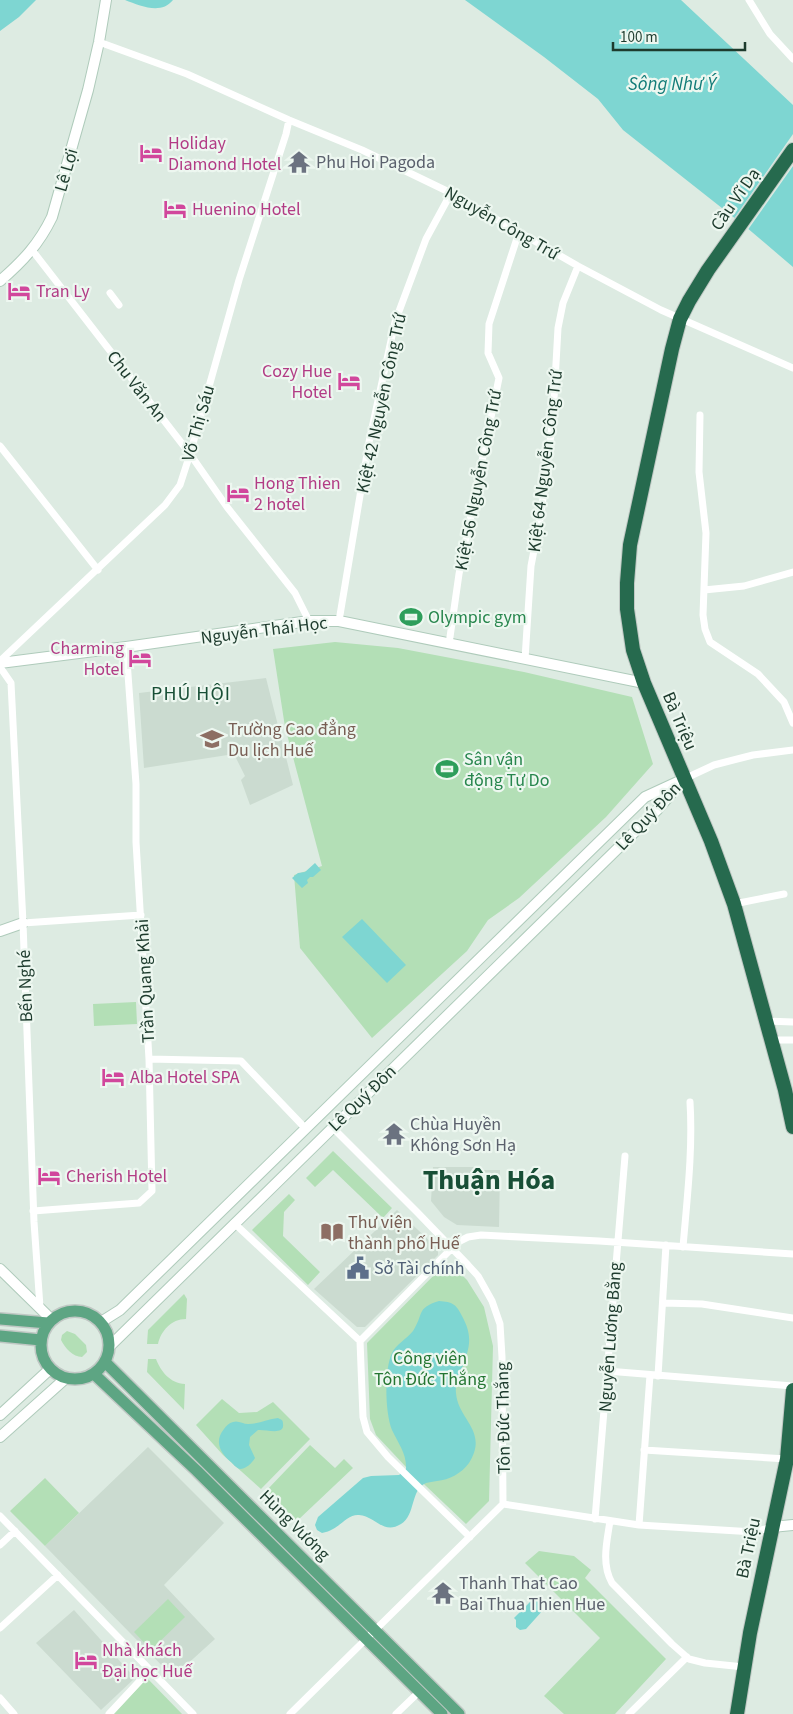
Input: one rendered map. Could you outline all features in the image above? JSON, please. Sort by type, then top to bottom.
[{"type":"highway","name":"Cầu Vĩ Dạ","points":[[680,319],[708,270],[793,150]]},
{"type":"highway","name":"Bà Triệu","points":[[680,319],[630,545],[626,583],[626,609],[633,650],[644,683],[710,841],[734,904],[785,1090],[793,1127]]},
{"type":"highway","name":"Bà Triệu","points":[[737,1714],[750,1633],[787,1458],[793,1390]]},
{"type":"main road","points":[[77,1311],[86,1312],[101,1322],[109,1337],[110,1346],[105,1362],[94,1374],[85,1378],[66,1378],[50,1369],[44,1360],[41,1340],[50,1322],[60,1314],[77,1311]]},
{"type":"main road","points":[[0,1318],[50,1322]]},
{"type":"main road","points":[[0,1336],[41,1340]]},
{"type":"main road","name":"Hùng Vương","points":[[105,1362],[370,1634],[420,1692],[442,1714]]},
{"type":"main road","name":"Hùng Vương","points":[[94,1374],[370,1634],[459,1714]]},
{"type":"street","name":"Lê Lợi","points":[[0,281],[32,250],[43,235],[59,195],[88,90],[106,0]]},
{"type":"street","points":[[749,0],[770,34],[793,59]]},
{"type":"street","name":"Nguyễn Công Trứ","points":[[99,42],[187,74],[289,120],[362,150],[450,193],[578,266],[680,319],[793,368]]},
{"type":"street","name":"Võ Thị Sáu","points":[[0,662],[165,505],[180,485],[239,280],[289,120]]},
{"type":"street","name":"Kiệt 42 Nguyễn Công Trứ","points":[[339,621],[369,442],[395,322],[426,239],[450,193]]},
{"type":"street","name":"Kiệt 56 Nguyễn Công Trứ","points":[[449,644],[459,574],[499,378],[488,353],[490,324],[519,232]]},
{"type":"street","name":"Chu Văn An","points":[[32,250],[295,593],[309,621]]},
{"type":"street","name":"Kiệt 64 Nguyễn Công Trứ","points":[[525,659],[531,566],[542,514],[553,416],[558,328],[562,303],[578,266]]},
{"type":"street","points":[[110,293],[119,305]]},
{"type":"street","points":[[700,415],[699,472],[706,534],[704,622],[710,642],[758,674],[784,702],[793,723]]},
{"type":"street","points":[[0,446],[98,570]]},
{"type":"street","points":[[704,590],[751,584],[793,572]]},
{"type":"street","name":"Nguyễn Thái Học","points":[[0,662],[126,647],[309,621],[339,621],[644,683]]},
{"type":"street","name":"Trần Quang Khải","points":[[33,1211],[139,1203],[152,1191],[149,1059],[136,842],[136,784],[126,647]]},
{"type":"street","name":"Bến Nghé","points":[[0,667],[11,684],[23,923],[33,1211],[40,1308]]},
{"type":"street","points":[[684,779],[714,765],[753,755],[793,750]]},
{"type":"street","name":"Lê Quý Đôn","points":[[101,1322],[120,1310],[645,798],[684,779]]},
{"type":"street","name":"Lê Quý Đôn","points":[[110,1346],[658,809],[684,779]]},
{"type":"street","points":[[734,904],[784,894]]},
{"type":"street","points":[[0,932],[23,923],[141,915]]},
{"type":"street","points":[[505,933],[518,945]]},
{"type":"street","points":[[766,1021],[793,1022]]},
{"type":"street","points":[[771,1040],[793,1040]]},
{"type":"street","points":[[149,1059],[242,1061],[306,1129]]},
{"type":"street","points":[[683,1246],[690,1160],[690,1102]]},
{"type":"street","points":[[319,1116],[332,1128]]},
{"type":"street","name":"Tôn Đức Thắng","points":[[332,1128],[418,1212],[478,1276],[492,1301],[500,1324],[504,1504]]},
{"type":"street","name":"Nguyễn Lương Bằng","points":[[595,1519],[625,1156]]},
{"type":"street","points":[[234,1223],[360,1340],[364,1425],[371,1438],[402,1472],[470,1537]]},
{"type":"street","points":[[360,1340],[458,1242],[468,1237],[482,1235],[617,1242],[793,1254]]},
{"type":"street","points":[[658,1376],[666,1245]]},
{"type":"street","points":[[170,1260],[182,1274]]},
{"type":"street","points":[[0,1269],[40,1308],[50,1322]]},
{"type":"street","points":[[663,1303],[702,1304],[793,1318]]},
{"type":"street","points":[[0,1415],[50,1369]]},
{"type":"street","points":[[607,1371],[793,1386]]},
{"type":"street","points":[[639,1525],[650,1375]]},
{"type":"street","points":[[0,1437],[66,1378]]},
{"type":"street","points":[[644,1450],[787,1458]]},
{"type":"street","points":[[290,1714],[504,1504],[639,1525],[754,1532],[793,1525]]},
{"type":"street","points":[[0,1516],[193,1714]]},
{"type":"street","points":[[610,1521],[606,1563],[608,1576],[612,1583],[687,1657],[705,1663],[744,1667]]},
{"type":"street","points":[[0,1545],[15,1531]]},
{"type":"street","points":[[0,1628],[58,1575]]},
{"type":"street","points":[[629,1714],[687,1657]]},
{"type":"street","points":[[109,1714],[150,1670]]},
{"type":"street","points":[[396,1714],[420,1692]]},
{"type":"street","points":[[0,1698],[14,1714]]},
{"type":"shaded area","name":"Trường Cao đẳng Du lịch Huế","points":[[266,678],[293,785],[250,805],[241,780],[245,776],[234,754],[144,768],[139,693]]},
{"type":"shaded area","points":[[433,1167],[479,1167],[480,1170],[500,1170],[499,1227],[457,1225],[444,1217],[431,1201]]},
{"type":"shaded area","points":[[397,1210],[438,1249],[438,1255],[365,1327],[357,1327],[314,1289]]},
{"type":"shaded area","points":[[148,1447],[224,1523],[164,1585],[215,1639],[173,1677],[45,1546]]},
{"type":"shaded area","name":"Nhà khách Đại học Huế","points":[[74,1610],[135,1678],[101,1710],[36,1643]]},
{"type":"green space","points":[[335,642],[398,648],[524,672],[632,697],[653,764],[606,817],[519,898],[488,920],[467,951],[372,1038],[300,948],[294,875],[322,866],[285,727],[273,649]]},
{"type":"green space","points":[[136,1002],[137,1024],[94,1026],[93,1004]]},
{"type":"green space","points":[[333,1151],[392,1208],[383,1218],[333,1170],[315,1187],[306,1178]]},
{"type":"green space","points":[[289,1194],[295,1200],[284,1212],[283,1236],[320,1272],[308,1285],[252,1230]]},
{"type":"green space","name":"Công viên Tôn Đức Thắng","points":[[444,1265],[452,1265],[467,1280],[484,1307],[493,1346],[489,1501],[466,1524],[406,1467],[376,1435],[370,1419],[367,1343]]},
{"type":"green space","points":[[184,1294],[187,1299],[186,1319],[171,1323],[164,1330],[158,1344],[147,1344],[148,1330]]},
{"type":"green space","points":[[67,1331],[75,1334],[86,1345],[87,1352],[82,1357],[72,1354],[61,1340],[62,1335]]},
{"type":"green space","points":[[148,1359],[156,1359],[167,1376],[175,1382],[185,1384],[184,1410],[147,1372]]},
{"type":"green space","points":[[222,1399],[239,1413],[257,1412],[273,1402],[310,1439],[261,1489],[223,1455],[196,1425]]},
{"type":"green space","points":[[310,1445],[335,1468],[344,1459],[353,1468],[297,1521],[266,1491]]},
{"type":"green space","points":[[45,1478],[79,1513],[45,1546],[10,1511]]},
{"type":"green space","points":[[539,1551],[574,1556],[591,1570],[585,1578],[666,1659],[615,1714],[564,1714],[544,1696],[600,1638],[525,1563]]},
{"type":"green space","points":[[168,1599],[185,1617],[151,1650],[134,1632]]},
{"type":"green space","points":[[147,1678],[182,1714],[114,1714]]},
{"type":"water","points":[[0,0],[36,0],[19,17],[0,31]]},
{"type":"water","points":[[125,0],[173,0],[163,7],[150,8]]},
{"type":"water","name":"Sông Như Ý","points":[[465,0],[681,0],[793,105],[793,267],[746,227],[623,130],[598,99]]},
{"type":"water","points":[[315,863],[321,870],[313,877],[310,877],[307,880],[308,883],[302,888],[292,878],[298,873],[305,872]]},
{"type":"water","points":[[362,919],[406,965],[387,983],[342,937]]},
{"type":"water","points":[[439,1301],[448,1302],[456,1306],[468,1331],[468,1350],[456,1390],[458,1402],[471,1426],[476,1442],[469,1463],[463,1470],[451,1478],[426,1483],[421,1486],[417,1491],[406,1520],[395,1527],[384,1526],[365,1516],[355,1515],[332,1530],[322,1533],[317,1530],[315,1525],[318,1517],[363,1478],[399,1475],[406,1469],[404,1453],[392,1430],[388,1413],[386,1392],[389,1360],[396,1347],[413,1331],[424,1309]]},
{"type":"water","points":[[278,1418],[283,1422],[281,1430],[258,1430],[250,1437],[249,1445],[255,1458],[247,1467],[237,1468],[221,1451],[219,1438],[230,1423],[237,1421],[252,1424]]},
{"type":"water","points":[[534,1598],[536,1600],[539,1598],[544,1602],[544,1609],[526,1629],[520,1630],[516,1627],[516,1620],[514,1618]]},
{"type":"pier","points":[[793,134],[793,166],[747,231],[733,220]]},
{"type":"place","name":"Holiday Diamond Hotel","points":[[151,153]]},
{"type":"place","name":"Phu Hoi Pagoda","points":[[299,162]]},
{"type":"place","name":"Huenino Hotel","points":[[175,209]]},
{"type":"place","name":"Tran Ly","points":[[19,291]]},
{"type":"place","name":"Cozy Hue Hotel","points":[[349,381]]},
{"type":"place","name":"Hong Thien 2 hotel","points":[[238,493]]},
{"type":"place","name":"Olympic gym","points":[[411,617]]},
{"type":"place","name":"Charming Hotel","points":[[140,658]]},
{"type":"place","name":"Trường Cao đẳng Du lịch Huế","points":[[212,739]]},
{"type":"place","name":"Sân vận động Tự Do","points":[[447,769]]},
{"type":"place","name":"Alba Hotel SPA","points":[[113,1077]]},
{"type":"place","name":"Chùa Huyền Không Sơn Hạ","points":[[394,1134]]},
{"type":"place","name":"Cherish Hotel","points":[[49,1176]]},
{"type":"place","name":"Thư viện thành phố Huế","points":[[332,1232]]},
{"type":"place","name":"Sở Tài chính","points":[[358,1268]]},
{"type":"place","name":"Thanh That Cao Bai Thua Thien Hue","points":[[443,1593]]},
{"type":"place","name":"Nhà khách Đại học Huế","points":[[86,1660]]},
{"type":"district","name":"PHÚ HỘI","points":[[191,693]]},
{"type":"district","name":"Thuận Hóa","points":[[489,1179]]}]
